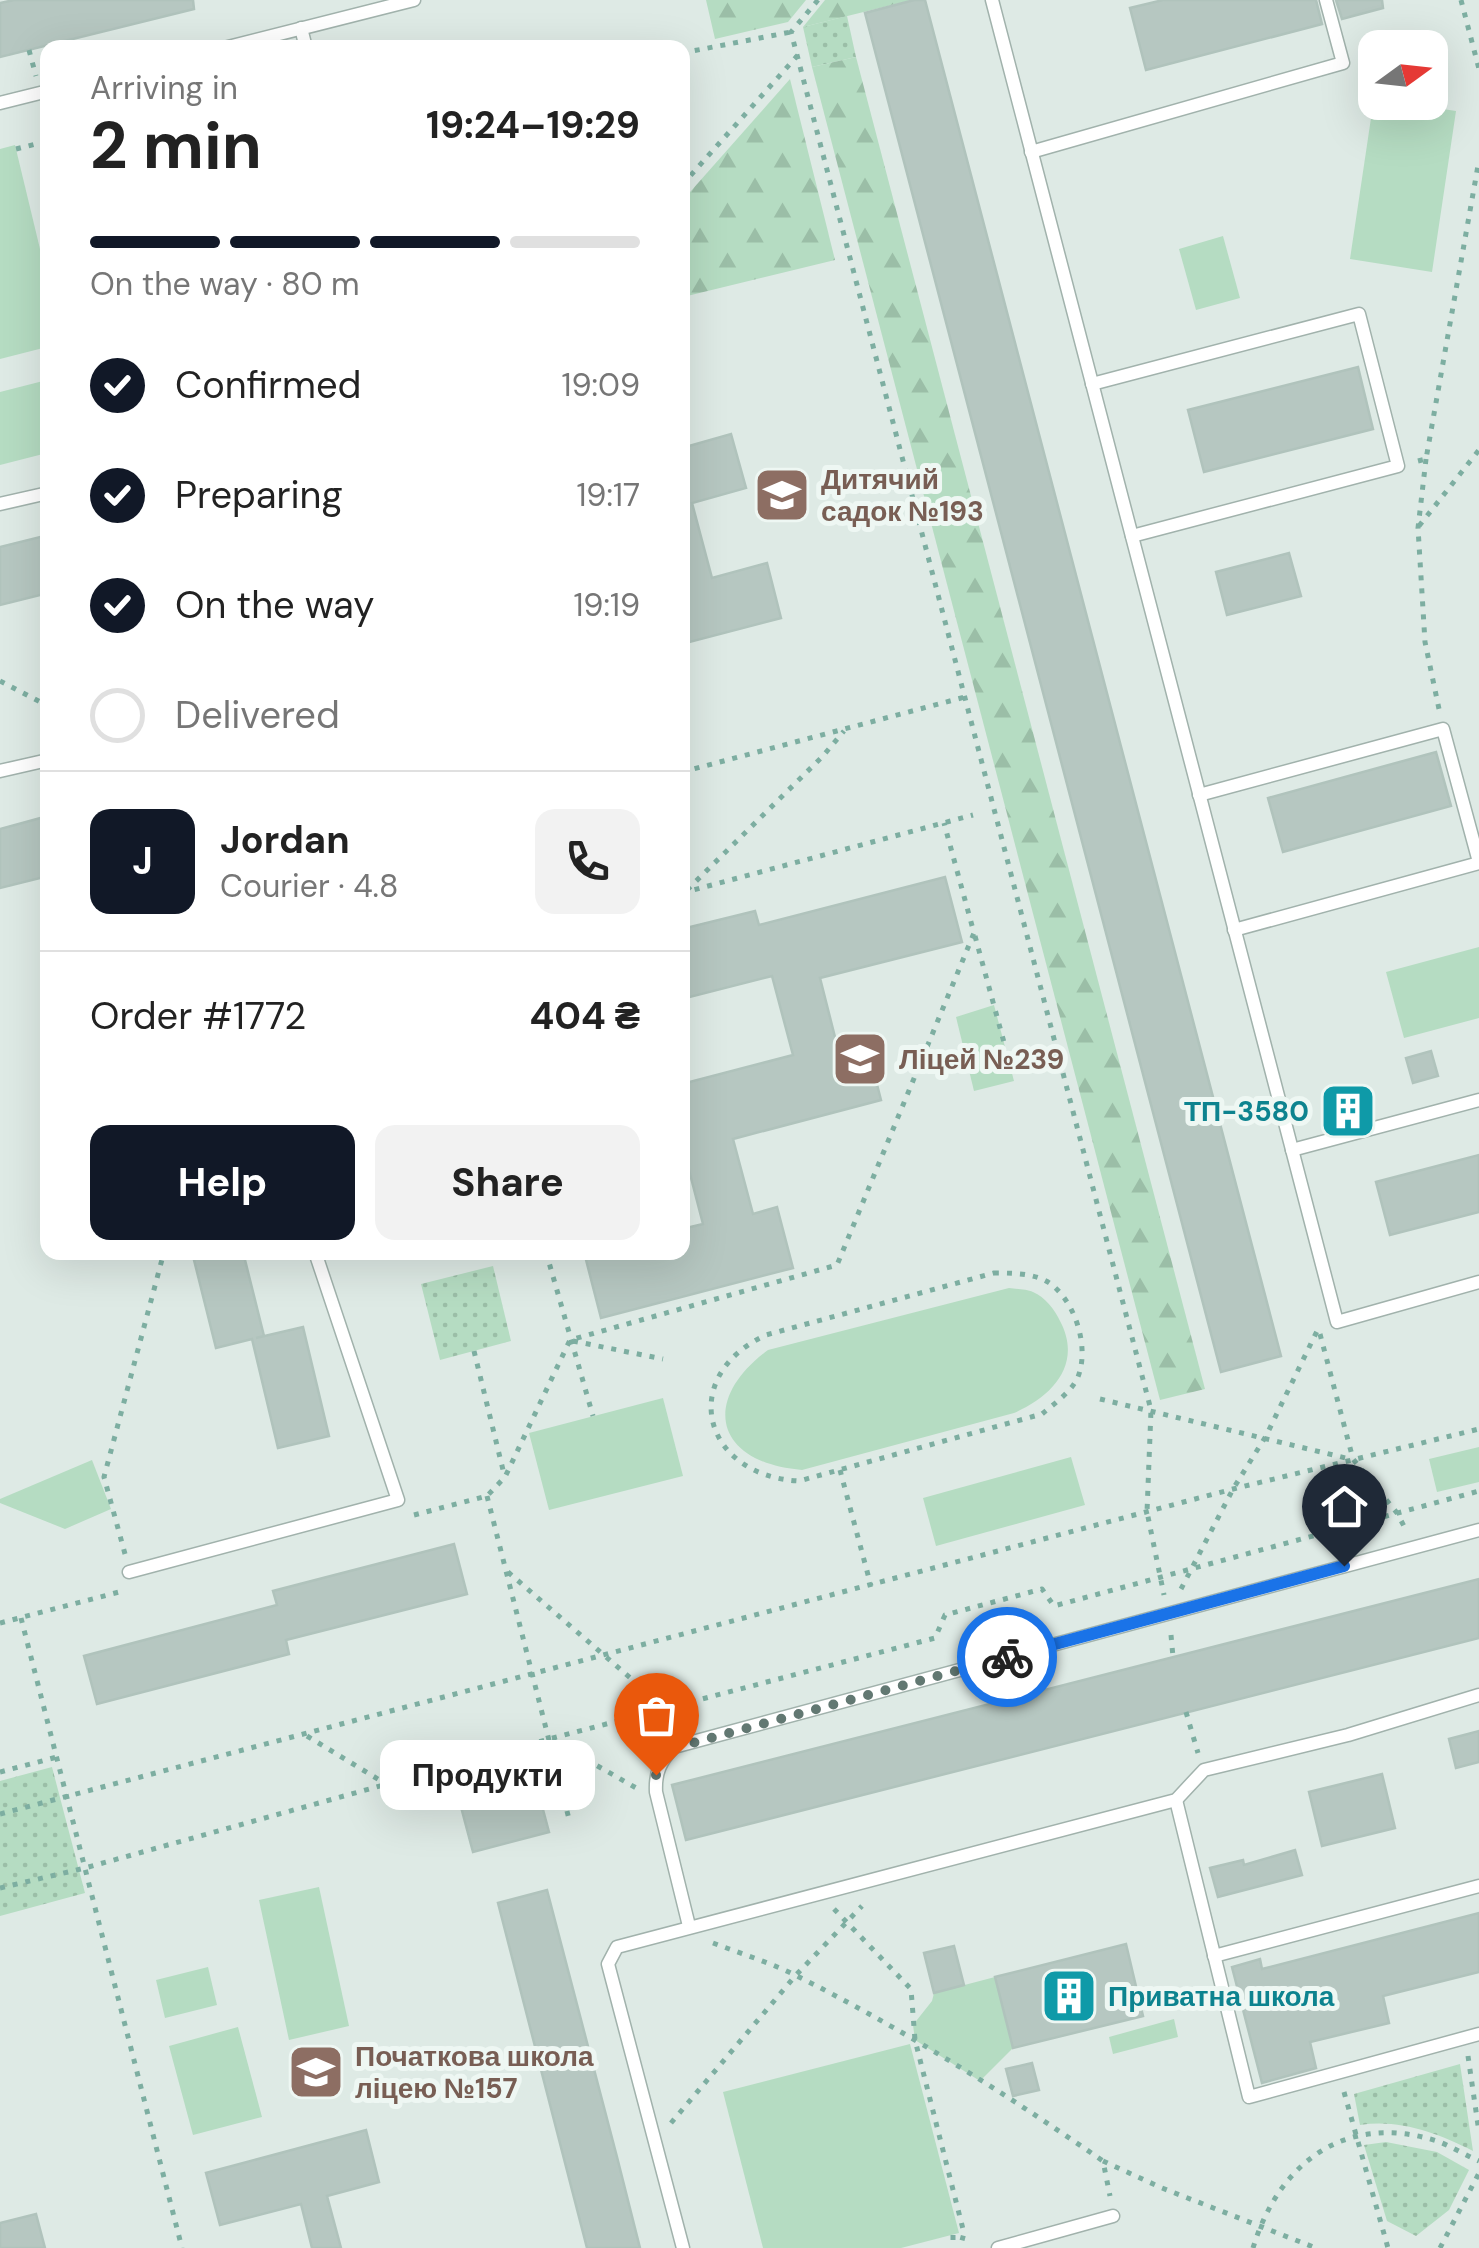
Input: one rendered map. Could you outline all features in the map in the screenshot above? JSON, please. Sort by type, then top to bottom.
[{"type":"lane","points":[[255,40],[414,0]]},
{"type":"lane","points":[[992,0],[1336,1322],[1479,1282]]},
{"type":"lane","points":[[1031,152],[1343,63],[1326,0]]},
{"type":"lane","points":[[301,28],[304,40]]},
{"type":"lane","points":[[0,103],[40,93]]},
{"type":"lane","points":[[1092,384],[1359,314],[1398,466],[1132,536]]},
{"type":"lane","points":[[0,504],[40,494]]},
{"type":"lane","points":[[1199,795],[1443,729],[1479,863],[1234,930]]},
{"type":"lane","points":[[0,771],[40,762]]},
{"type":"lane","points":[[1292,1150],[1479,1100]]},
{"type":"lane","points":[[129,1572],[398,1500],[319,1260]]},
{"type":"lane","points":[[684,1928],[656,1775],[674,1748],[1479,1530]]},
{"type":"lane","points":[[682,2248],[608,1964],[617,1947],[1176,1800],[1204,1770],[1348,1735],[1479,1695]]},
{"type":"lane","points":[[1176,1800],[1249,2098],[1472,2036]]},
{"type":"lane","points":[[1214,1956],[1479,1886]]},
{"type":"lane","points":[[998,2248],[1008,2242],[1113,2216]]},
{"type":"path","points":[[690,51],[791,32],[818,0]]},
{"type":"path","points":[[1461,0],[1479,69]]},
{"type":"path","points":[[791,32],[1151,1410],[1147,1512],[1169,1614],[1173,1657]]},
{"type":"path","points":[[690,176],[798,55]]},
{"type":"path","points":[[16,150],[40,143]]},
{"type":"path","points":[[1443,729],[1425,642],[1418,528],[1426,459],[1479,160]]},
{"type":"path","points":[[1418,528],[1479,450]]},
{"type":"path","points":[[1398,466],[1426,459]]},
{"type":"path","points":[[0,681],[40,702]]},
{"type":"path","points":[[690,770],[965,697]]},
{"type":"path","points":[[690,886],[822,757],[846,728]]},
{"type":"path","points":[[690,890],[973,815]]},
{"type":"path","points":[[944,823],[1005,1046]]},
{"type":"path","points":[[569,1819],[487,1496],[505,1477],[570,1340],[837,1266],[974,933]]},
{"type":"path","points":[[690,1190],[694,1189]]},
{"type":"path","points":[[129,1572],[104,1477],[162,1260]]},
{"type":"path","points":[[548,1260],[593,1416]]},
{"type":"path","points":[[1016,1272],[1047,1282],[1068,1304],[1081,1336],[1079,1374],[1063,1397],[1042,1414],[840,1470],[800,1481],[772,1480],[748,1468],[724,1448],[713,1421],[714,1390],[724,1365],[742,1346],[766,1335],[994,1273],[1016,1272]]},
{"type":"path","points":[[1169,1614],[1234,1488],[1266,1436],[1318,1328],[1336,1322]]},
{"type":"path","points":[[570,1340],[663,1360]]},
{"type":"path","points":[[474,1352],[505,1477]]},
{"type":"path","points":[[1100,1399],[1353,1459],[1398,1512],[1414,1548]]},
{"type":"path","points":[[0,1814],[1234,1488],[1479,1429]]},
{"type":"path","points":[[840,1470],[871,1586]]},
{"type":"path","points":[[0,1888],[934,1638],[945,1615],[1042,1588],[1054,1606],[1479,1491]]},
{"type":"path","points":[[506,1570],[665,1708]]},
{"type":"path","points":[[20,1618],[182,2248]]},
{"type":"path","points":[[1186,1712],[1204,1770]]},
{"type":"path","points":[[306,1735],[386,1784]]},
{"type":"path","points":[[549,1738],[659,1801]]},
{"type":"path","points":[[0,1772],[56,1758]]},
{"type":"path","points":[[655,2142],[796,1976],[895,1872]]},
{"type":"path","points":[[846,1922],[911,1988],[914,2040],[964,2234],[956,2248]]},
{"type":"path","points":[[684,1928],[796,1976],[914,2040],[1104,2161],[1316,2248]]},
{"type":"path","points":[[1472,2036],[1479,2132]]},
{"type":"path","points":[[1340,2073],[1388,2248]]},
{"type":"path","points":[[1253,2248],[1259,2227],[1284,2184],[1314,2152],[1355,2136],[1384,2132],[1412,2136],[1438,2142],[1479,2161]]},
{"type":"path","points":[[1104,2161],[1113,2216]]},
{"type":"path","points":[[1440,2248],[1479,2172]]},
{"type":"path","points":[[953,2235],[956,2248]]},
{"type":"green space","points":[[706,0],[806,0],[788,22],[715,39]]},
{"type":"green space","points":[[825,0],[912,0],[803,27]]},
{"type":"green space","points":[[847,16],[856,57],[812,67],[803,27]]},
{"type":"green space","points":[[856,57],[1205,1389],[1160,1400],[812,67]]},
{"type":"green space","points":[[790,79],[835,260],[690,295],[690,192]]},
{"type":"green space","points":[[1448,110],[1456,111],[1432,272],[1350,259],[1371,120],[1448,120]]},
{"type":"green space","points":[[15,145],[40,249],[40,349],[0,359],[0,149]]},
{"type":"green space","points":[[1223,236],[1240,298],[1196,310],[1179,249]]},
{"type":"green space","points":[[40,382],[40,455],[0,465],[0,392]]},
{"type":"green space","points":[[1479,947],[1479,1018],[1404,1038],[1386,972]]},
{"type":"green space","points":[[994,1005],[1014,1081],[974,1091],[956,1017]]},
{"type":"green space","points":[[493,1266],[511,1341],[440,1360],[421,1284]]},
{"type":"green space","points":[[1009,1288],[1042,1297],[1060,1321],[1066,1337],[1066,1365],[1060,1377],[1028,1406],[802,1470],[773,1465],[735,1442],[727,1426],[726,1409],[732,1389],[768,1350]]},
{"type":"green space","points":[[663,1398],[683,1476],[549,1510],[529,1433]]},
{"type":"green space","points":[[1479,1447],[1479,1482],[1437,1492],[1429,1459]]},
{"type":"green space","points":[[1071,1457],[1085,1505],[936,1546],[923,1498]]},
{"type":"green space","points":[[92,1460],[111,1509],[65,1529],[0,1503],[0,1499]]},
{"type":"green space","points":[[52,1767],[85,1893],[0,1916],[0,1781]]},
{"type":"green space","points":[[319,1887],[349,2026],[289,2040],[259,1900]]},
{"type":"green space","points":[[208,1967],[217,2005],[165,2018],[156,1980]]},
{"type":"green space","points":[[995,1977],[1013,2048],[980,2081],[915,2040],[913,2025],[934,1993]]},
{"type":"green space","points":[[1174,2019],[1178,2037],[1113,2054],[1109,2037]]},
{"type":"green space","points":[[238,2027],[262,2117],[193,2135],[169,2046]]},
{"type":"green space","points":[[910,2044],[959,2233],[901,2248],[763,2248],[723,2092]]},
{"type":"green space","points":[[1460,2064],[1473,2151],[1418,2129],[1360,2125],[1354,2094]]},
{"type":"green space","points":[[1386,2142],[1437,2152],[1469,2170],[1449,2210],[1416,2236],[1387,2221],[1364,2145]]},
{"type":"building","points":[[193,0],[194,9],[69,40],[40,40],[40,47],[0,57],[0,3]]},
{"type":"building","points":[[925,0],[1281,1356],[1221,1372],[865,13]]},
{"type":"building","points":[[1163,0],[1316,0],[1322,24],[1146,70],[1130,8]]},
{"type":"building","points":[[1336,0],[1382,0],[1383,8],[1342,19]]},
{"type":"building","points":[[1358,367],[1373,429],[1204,472],[1188,410]]},
{"type":"building","points":[[731,434],[746,488],[692,503],[712,578],[767,563],[781,618],[690,642],[690,446]]},
{"type":"building","points":[[40,537],[40,595],[0,605],[0,547]]},
{"type":"building","points":[[1289,553],[1301,596],[1227,615],[1216,572]]},
{"type":"building","points":[[1436,752],[1451,806],[1283,852],[1268,798]]},
{"type":"building","points":[[40,818],[40,878],[0,888],[0,829]]},
{"type":"building","points":[[945,877],[962,942],[820,978],[836,1041],[864,1034],[881,1100],[733,1139],[753,1214],[777,1207],[793,1268],[601,1318],[586,1260],[690,1260],[690,1227],[703,1224],[690,1174],[690,1082],[793,1055],[772,976],[690,997],[690,927],[755,911],[759,925]]},
{"type":"building","points":[[1431,1051],[1438,1076],[1413,1083],[1406,1058]]},
{"type":"building","name":"ТП-3580","points":[[1365,1091],[1372,1118],[1331,1129],[1324,1103]]},
{"type":"building","points":[[1479,1155],[1479,1212],[1390,1235],[1376,1182]]},
{"type":"building","points":[[194,1260],[245,1260],[264,1336],[256,1338],[303,1327],[329,1436],[278,1448],[252,1339],[216,1348]]},
{"type":"building","points":[[454,1544],[467,1594],[286,1640],[289,1654],[97,1704],[84,1656],[277,1605],[273,1591]]},
{"type":"building","points":[[1479,1579],[1479,1638],[686,1840],[672,1785]]},
{"type":"building","points":[[1479,1731],[1479,1762],[1456,1768],[1449,1739]]},
{"type":"building","points":[[533,1772],[549,1832],[473,1852],[457,1792]]},
{"type":"building","points":[[1382,1774],[1395,1828],[1322,1846],[1309,1792]]},
{"type":"building","points":[[1295,1850],[1302,1875],[1218,1897],[1210,1868],[1243,1860],[1244,1865]]},
{"type":"building","points":[[547,1890],[640,2248],[587,2248],[498,1903]]},
{"type":"building","points":[[1479,1913],[1479,1972],[1383,1996],[1389,2023],[1310,2042],[1316,2068],[1262,2083],[1232,1967],[1260,1959],[1262,1969]]},
{"type":"building","name":"Приватна школа","points":[[1126,1944],[1143,2016],[1013,2048],[995,1977]]},
{"type":"building","points":[[954,1946],[964,1985],[934,1993],[924,1953]]},
{"type":"building","points":[[1032,2063],[1039,2090],[1013,2096],[1006,2069]]},
{"type":"building","points":[[366,2130],[379,2182],[327,2196],[341,2248],[312,2248],[301,2204],[220,2225],[206,2173]]},
{"type":"building","points":[[36,2214],[45,2248],[0,2248],[0,2223]]},
{"type":"way so far","points":[[656,1775],[674,1748],[1007,1657]]},
{"type":"place","name":"Дитячий садок №193","points":[[782,495]]},
{"type":"place","name":"Ліцей №239","points":[[860,1059]]},
{"type":"place","name":"ТП-3580","points":[[1348,1111]]},
{"type":"place","name":"Продукти","points":[[656,1775]]},
{"type":"place","name":"Приватна школа","points":[[1069,1996]]},
{"type":"place","name":"Початкова школа ліцею №157","points":[[316,2072]]},
{"type":"route","points":[[1007,1657],[1344,1566]]}]
